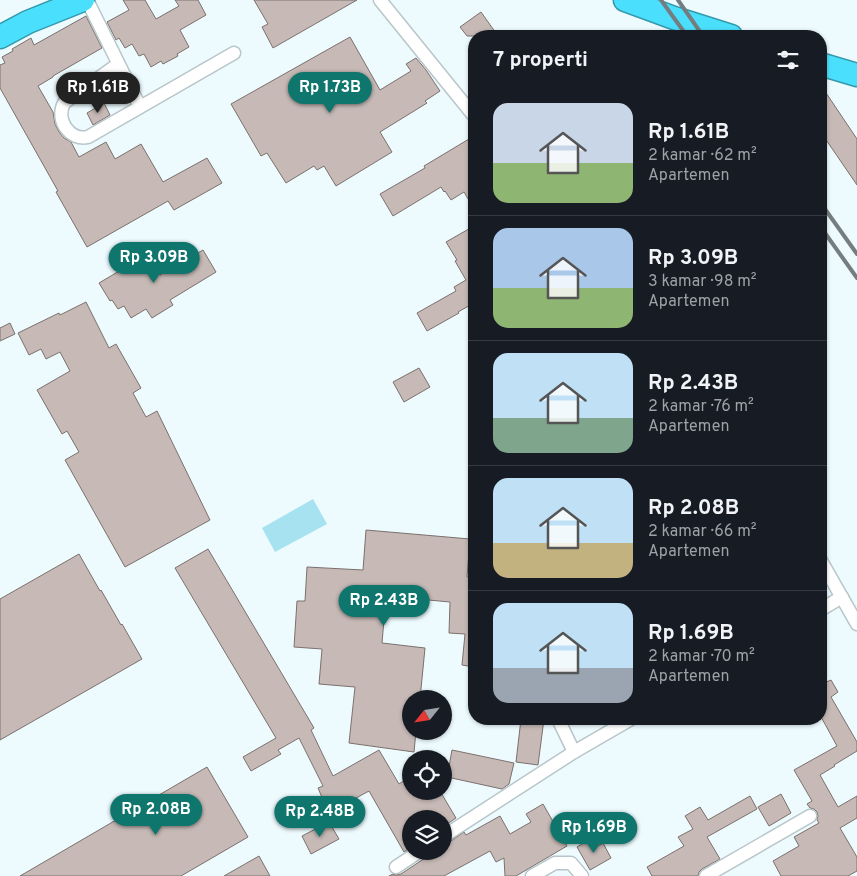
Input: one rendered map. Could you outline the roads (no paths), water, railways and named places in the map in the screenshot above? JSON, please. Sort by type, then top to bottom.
[{"type":"highway","points":[[0,37],[28,22],[85,0]]},
{"type":"highway","points":[[625,0],[712,30]]},
{"type":"highway","points":[[827,66],[857,75]]},
{"type":"street","points":[[85,0],[140,108]]},
{"type":"street","points":[[380,0],[468,109]]},
{"type":"street","points":[[118,64],[64,103],[60,112],[63,122],[73,135],[83,138],[88,137],[234,53]]},
{"type":"street","points":[[827,572],[857,624]]},
{"type":"street","points":[[827,606],[842,597]]},
{"type":"street","points":[[561,725],[574,752]]},
{"type":"street","points":[[452,831],[574,752],[621,725]]},
{"type":"street","points":[[706,876],[810,816]]},
{"type":"street","points":[[396,867],[406,860]]},
{"type":"street","points":[[532,876],[555,863],[571,863],[582,876]]},
{"type":"railway","points":[[661,0],[683,30]]},
{"type":"railway","points":[[678,0],[699,30]]},
{"type":"railway","points":[[827,212],[857,254]]},
{"type":"railway","points":[[827,236],[857,278]]}]
